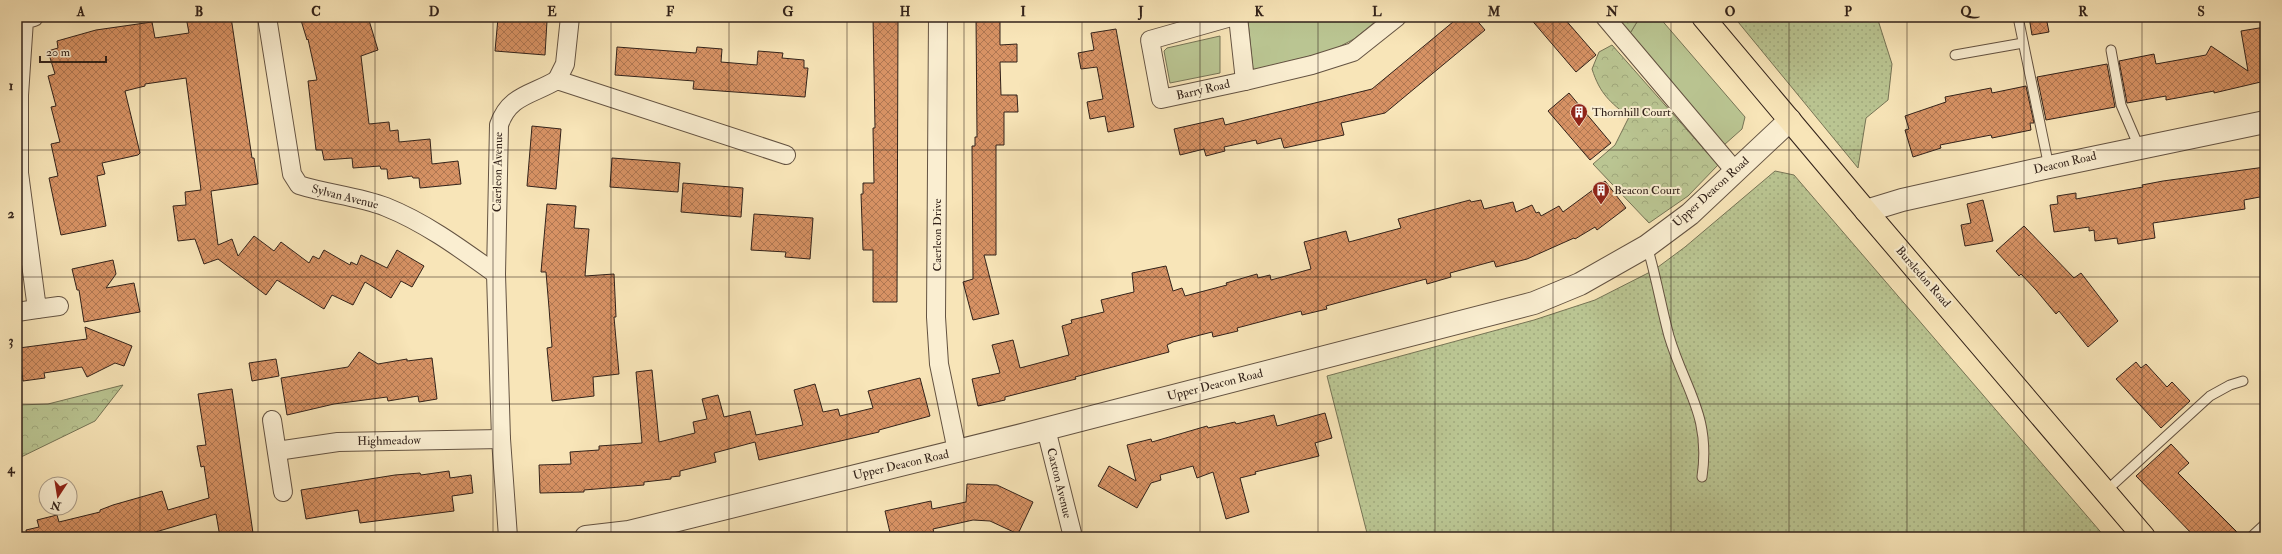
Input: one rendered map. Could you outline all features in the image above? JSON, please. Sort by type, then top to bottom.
[{"type":"main road","name":"Bursledon Road","points":[[1703,17],[2144,537]]},
{"type":"street","name":"Sylvan Avenue","points":[[267,17],[292,174],[299,185],[385,207],[418,223],[457,247],[496,274]]},
{"type":"street","points":[[570,17],[565,64],[557,80],[786,155]]},
{"type":"street","name":"Caerleon Drive","points":[[938,17],[936,317],[939,364],[957,452]]},
{"type":"street","name":"Barry Road","points":[[1231,17],[1150,40],[1161,100],[1312,65],[1353,52],[1397,17]]},
{"type":"street","name":"Barry Road","points":[[1238,17],[1245,81]]},
{"type":"street","points":[[1605,17],[1735,171]]},
{"type":"street","points":[[25,19],[19,79],[19,173],[37,309]]},
{"type":"street","name":"Caerleon Avenue","points":[[508,537],[501,439],[496,274],[499,126],[504,112],[514,102],[557,80]]},
{"type":"street","name":"Upper Deacon Road","points":[[586,537],[620,535],[957,452],[1534,303],[1580,284],[1647,246],[1690,214],[1790,120]]},
{"type":"street","name":"Deacon Road","points":[[1866,211],[1902,200],[2049,166],[2265,122]]},
{"type":"street","points":[[17,312],[60,306]]},
{"type":"street","points":[[272,420],[284,492]]},
{"type":"street","name":"Caxton Avenue","points":[[1046,429],[1072,537]]},
{"type":"street","name":"Highmeadow","points":[[277,451],[338,442],[501,439]]},
{"type":"lane","points":[[2018,17],[2049,166]]},
{"type":"lane","points":[[1954,55],[2023,43]]},
{"type":"lane","points":[[2111,50],[2121,105],[2139,147]]},
{"type":"lane","points":[[1647,246],[1670,336],[1692,391],[1703,430],[1705,454],[1702,476]]},
{"type":"lane","points":[[2106,491],[2210,396],[2230,385],[2243,381]]},
{"type":"lane","points":[[2251,537],[2265,524]]},
{"type":"green space","points":[[1271,17],[1381,17],[1354,39],[1331,51],[1253,70],[1248,21]]},
{"type":"green space","points":[[1614,17],[1640,17],[1629,35]]},
{"type":"green space","points":[[1640,17],[1659,17],[1745,117],[1742,129],[1724,145],[1629,35]]},
{"type":"green space","points":[[1734,17],[1877,17],[1892,64],[1888,100],[1866,118],[1858,168]]},
{"type":"green space","points":[[1220,36],[1220,73],[1170,83],[1164,51],[1167,48]]},
{"type":"green space","points":[[1612,45],[1718,165],[1688,196],[1649,223],[1593,164],[1615,145],[1629,117],[1606,97],[1598,85],[1592,69],[1599,52]]},
{"type":"green space","points":[[1775,171],[1794,175],[2105,537],[1368,537],[1327,376],[1534,320],[1595,300],[1654,270],[1685,247]]},
{"type":"green space","points":[[123,385],[95,421],[17,459],[17,405],[48,404]]},
{"type":"building","points":[[186,17],[231,17],[252,158],[254,158],[258,184],[211,191],[218,245],[232,239],[238,256],[254,236],[274,251],[281,242],[309,263],[313,256],[319,259],[324,250],[350,265],[351,262],[357,265],[361,255],[387,268],[397,250],[424,266],[412,287],[401,281],[391,298],[365,282],[353,305],[332,295],[324,309],[277,280],[266,295],[218,259],[204,264],[195,239],[178,241],[173,206],[186,205],[185,192],[201,190],[186,78],[145,84],[145,86],[125,91],[140,153],[138,155],[102,163],[105,174],[97,176],[106,226],[61,235],[49,178],[58,176],[51,144],[60,142],[51,107],[56,106],[48,76],[55,74],[48,51],[58,48],[57,41],[96,30],[152,22],[155,38],[189,33]]},
{"type":"building","points":[[300,17],[368,17],[378,50],[361,56],[369,124],[389,122],[390,131],[398,130],[399,142],[430,139],[432,164],[458,161],[461,184],[420,188],[419,178],[413,178],[412,176],[388,179],[387,169],[381,169],[380,166],[353,168],[352,158],[324,160],[322,150],[316,150],[308,81],[317,80],[308,39],[307,40]]},
{"type":"building","points":[[873,17],[898,17],[897,302],[873,302],[873,250],[863,250],[861,194],[863,194],[863,183],[874,183],[873,128],[875,128]]},
{"type":"building","points":[[976,17],[1000,17],[1000,45],[1017,44],[1017,62],[1000,62],[1001,95],[1017,95],[1018,112],[1004,112],[1004,145],[996,145],[996,255],[984,255],[999,314],[973,320],[963,282],[973,279],[972,146],[975,146],[975,137],[977,137]]},
{"type":"building","points":[[1459,17],[1474,17],[1485,30],[1385,113],[1341,123],[1344,135],[1284,148],[1281,138],[1257,144],[1256,140],[1224,147],[1225,151],[1206,156],[1204,149],[1180,155],[1174,129],[1223,118],[1225,125],[1372,89]]},
{"type":"building","points":[[1529,17],[1563,17],[1596,55],[1576,72]]},
{"type":"building","points":[[2029,17],[2046,17],[2049,32],[2032,35]]},
{"type":"building","points":[[498,18],[547,21],[545,55],[495,51]]},
{"type":"building","points":[[2265,27],[2265,81],[2214,93],[2214,91],[2166,100],[2166,96],[2127,103],[2119,61],[2154,54],[2156,64],[2206,55],[2211,46],[2248,71],[2241,31]]},
{"type":"building","points":[[1116,29],[1134,127],[1108,132],[1105,116],[1090,119],[1087,102],[1103,99],[1097,67],[1081,69],[1078,53],[1094,50],[1091,33]]},
{"type":"building","points":[[617,47],[696,53],[697,47],[722,49],[721,62],[757,65],[758,51],[783,53],[782,58],[804,60],[804,68],[808,68],[805,97],[693,89],[694,81],[615,75]]},
{"type":"building","points":[[2107,64],[2115,107],[2046,120],[2037,77]]},
{"type":"building","points":[[2026,86],[2034,123],[2030,123],[2031,130],[1992,138],[1991,135],[1940,145],[1941,148],[1913,157],[1905,130],[1909,129],[1905,116],[1946,102],[1945,97],[1991,88],[1992,93]]},
{"type":"building","name":"Thornhill Court","points":[[1569,93],[1611,143],[1590,160],[1548,111]]},
{"type":"building","points":[[532,126],[561,129],[556,189],[527,186]]},
{"type":"building","points":[[612,158],[680,163],[678,192],[610,187]]},
{"type":"building","points":[[2265,167],[2265,196],[2244,200],[2245,209],[2153,223],[2155,238],[2118,244],[2117,238],[2095,241],[2094,230],[2089,231],[2089,227],[2054,232],[2050,205],[2058,204],[2057,196],[2076,193],[2076,199],[2143,187],[2142,185],[2163,181]]},
{"type":"building","points":[[1605,181],[1626,208],[1597,230],[1595,227],[1575,239],[1574,238],[1527,259],[1496,267],[1494,261],[1450,273],[1451,277],[1427,284],[1426,279],[1326,306],[1327,309],[1302,315],[1301,311],[1237,328],[1238,331],[1213,337],[1212,332],[1173,342],[1167,345],[1169,352],[1075,377],[1076,379],[1005,397],[1005,400],[978,406],[972,379],[1000,373],[992,345],[1013,340],[1020,368],[1069,355],[1062,326],[1072,323],[1071,320],[1104,312],[1101,300],[1134,292],[1132,273],[1166,266],[1173,291],[1182,288],[1185,296],[1227,285],[1226,283],[1257,274],[1258,278],[1270,275],[1271,280],[1311,269],[1304,242],[1346,231],[1349,242],[1401,228],[1398,219],[1470,200],[1471,202],[1481,200],[1484,209],[1513,202],[1516,212],[1532,205],[1536,213],[1539,212],[1541,216],[1559,206],[1563,212]]},
{"type":"building","points":[[683,183],[743,188],[741,217],[681,212]]},
{"type":"building","points":[[1983,200],[1993,241],[1965,246],[1961,225],[1971,223],[1967,204]]},
{"type":"building","points":[[547,204],[576,206],[574,228],[589,229],[585,276],[614,274],[616,317],[614,317],[619,374],[593,377],[594,396],[552,401],[547,348],[552,347],[546,272],[541,272]]},
{"type":"building","points":[[754,214],[813,218],[810,259],[785,257],[786,252],[751,250]]},
{"type":"building","points":[[2024,226],[2074,278],[2081,273],[2118,321],[2088,347],[2059,311],[2056,314],[2021,274],[2019,276],[1996,251]]},
{"type":"building","points":[[113,260],[116,274],[106,288],[134,283],[140,312],[84,322],[79,290],[77,290],[72,269]]},
{"type":"building","points":[[85,327],[132,346],[124,366],[115,363],[87,377],[82,367],[44,373],[45,378],[23,381],[19,348],[87,339]]},
{"type":"building","points":[[359,352],[378,364],[407,359],[407,361],[432,358],[437,399],[419,402],[418,396],[388,401],[387,397],[334,404],[287,415],[281,378],[348,367]]},
{"type":"building","points":[[276,359],[279,376],[252,381],[249,363]]},
{"type":"building","points":[[2136,362],[2141,368],[2146,364],[2167,387],[2172,382],[2190,401],[2161,428],[2116,379]]},
{"type":"building","points":[[652,370],[659,442],[695,433],[693,422],[707,419],[702,399],[718,395],[724,417],[750,411],[756,435],[803,425],[794,390],[815,384],[823,412],[838,409],[840,416],[873,408],[868,391],[920,378],[930,416],[879,430],[879,432],[759,460],[755,442],[714,453],[716,462],[680,471],[680,476],[671,477],[671,479],[644,482],[644,485],[584,490],[584,492],[540,493],[539,465],[571,464],[570,452],[599,450],[599,446],[642,443],[636,372]]},
{"type":"building","points":[[232,389],[253,533],[220,537],[216,514],[139,537],[27,537],[26,530],[39,527],[37,520],[57,516],[59,522],[100,512],[100,510],[113,505],[162,491],[168,510],[209,498],[204,466],[201,467],[197,446],[206,445],[198,394]]},
{"type":"building","points":[[1325,413],[1332,438],[1315,443],[1319,456],[1255,472],[1256,474],[1240,478],[1249,512],[1226,519],[1213,472],[1197,478],[1193,466],[1160,475],[1161,480],[1151,483],[1137,508],[1098,486],[1109,466],[1136,481],[1127,445],[1151,439],[1152,442],[1207,426],[1208,428],[1235,422],[1236,424],[1274,415],[1277,426]]},
{"type":"building","points":[[2171,444],[2189,463],[2178,473],[2242,537],[2195,537],[2136,476]]},
{"type":"building","points":[[449,471],[450,478],[471,475],[473,493],[452,496],[454,511],[360,523],[358,510],[306,519],[301,490],[395,475],[420,473],[421,475]]},
{"type":"building","points":[[967,484],[997,485],[1033,502],[1018,534],[990,521],[973,520],[933,529],[935,537],[891,537],[885,511],[931,501],[932,509],[966,502]]},
{"type":"place","name":"Thornhill Court","points":[[1579,127]]},
{"type":"place","name":"Beacon Court","points":[[1601,205]]}]
